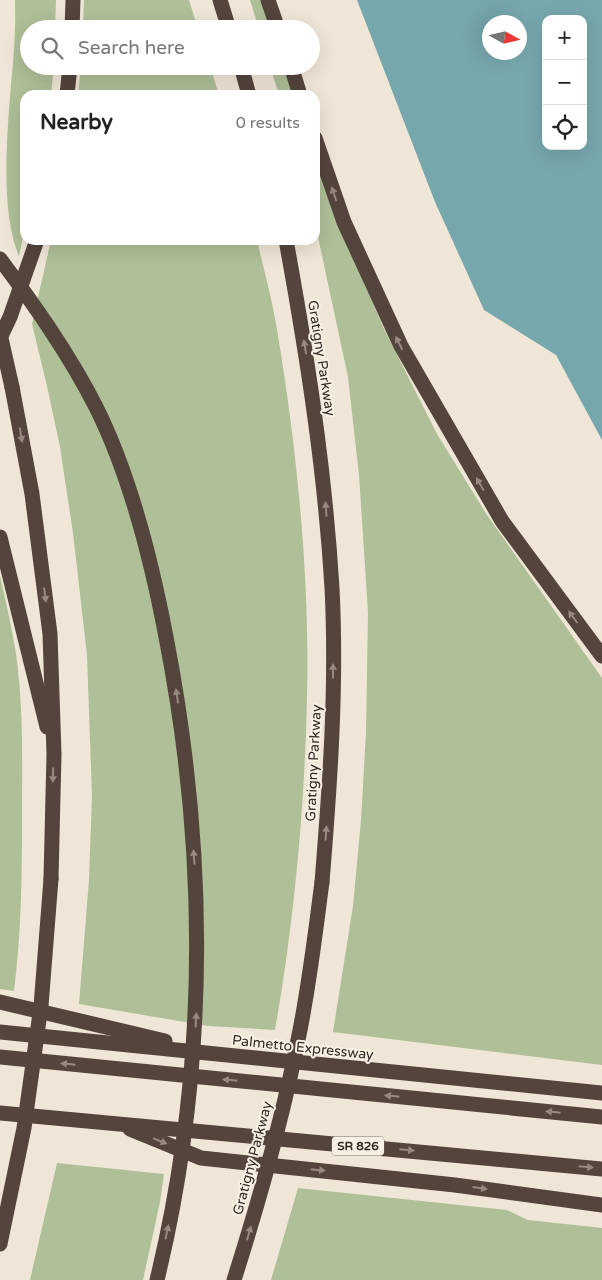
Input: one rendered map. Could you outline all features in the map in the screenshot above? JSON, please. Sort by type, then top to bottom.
[{"type":"highway","points":[[72,20],[73,0]]},
{"type":"highway","points":[[220,0],[226,20]]},
{"type":"highway","points":[[268,0],[275,20]]},
{"type":"highway","points":[[68,90],[69,75]]},
{"type":"highway","points":[[243,75],[248,90]]},
{"type":"highway","points":[[294,75],[298,90]]},
{"type":"highway","points":[[320,152],[344,222],[401,346],[502,521],[602,656]]},
{"type":"highway","points":[[0,338],[13,309],[35,245]]},
{"type":"highway","name":"Gratigny Parkway","points":[[234,1280],[268,1166],[296,1049],[308,986],[322,882],[332,755],[334,667],[332,589],[316,415],[287,245]]},
{"type":"highway","points":[[0,259],[51,328],[96,407],[116,456],[140,527],[159,602],[174,680],[185,756],[193,836],[197,900],[197,989],[192,1076],[187,1119],[176,1192],[156,1280]]},
{"type":"highway","points":[[0,334],[32,494],[50,634],[54,754],[51,879],[41,1006],[24,1128],[0,1244]]},
{"type":"highway","points":[[0,537],[54,754]]},
{"type":"highway","points":[[0,1002],[222,1055]]},
{"type":"highway","name":"Palmetto Expressway","points":[[0,1032],[602,1093]]},
{"type":"highway","points":[[0,1057],[602,1117]]},
{"type":"highway","name":"SR 826","points":[[0,1113],[114,1122],[602,1169]]},
{"type":"highway","points":[[114,1122],[201,1158],[455,1185],[602,1205]]},
{"type":"green space","points":[[15,0],[56,0],[55,20],[20,20],[20,75],[53,75],[52,90],[20,90],[21,245],[19,256],[9,217],[6,173]]},
{"type":"green space","points":[[84,0],[189,0],[195,20],[83,20]]},
{"type":"green space","points":[[250,0],[261,0],[268,20],[256,20]]},
{"type":"green space","points":[[80,75],[213,75],[217,90],[79,90]]},
{"type":"green space","points":[[273,75],[287,75],[292,90],[277,90]]},
{"type":"green space","points":[[320,169],[356,265],[385,331],[437,434],[487,515],[602,678],[602,1065],[333,1032],[353,906],[361,820],[366,733],[368,612],[359,475],[348,377],[320,245]]},
{"type":"green space","points":[[50,245],[258,245],[269,289],[283,364],[300,506],[306,602],[307,696],[301,821],[288,948],[275,1030],[208,1026],[79,1004],[89,880],[92,796],[87,655],[73,533],[60,447],[32,324]]},
{"type":"green space","points":[[0,576],[16,654],[21,718],[21,888],[14,991],[0,989]]},
{"type":"green space","points":[[57,1163],[164,1174],[160,1202],[143,1280],[30,1280]]},
{"type":"green space","points":[[298,1188],[507,1210],[528,1220],[602,1228],[602,1280],[271,1280]]},
{"type":"water","points":[[357,0],[602,0],[602,440],[556,355],[484,310],[435,202]]}]
